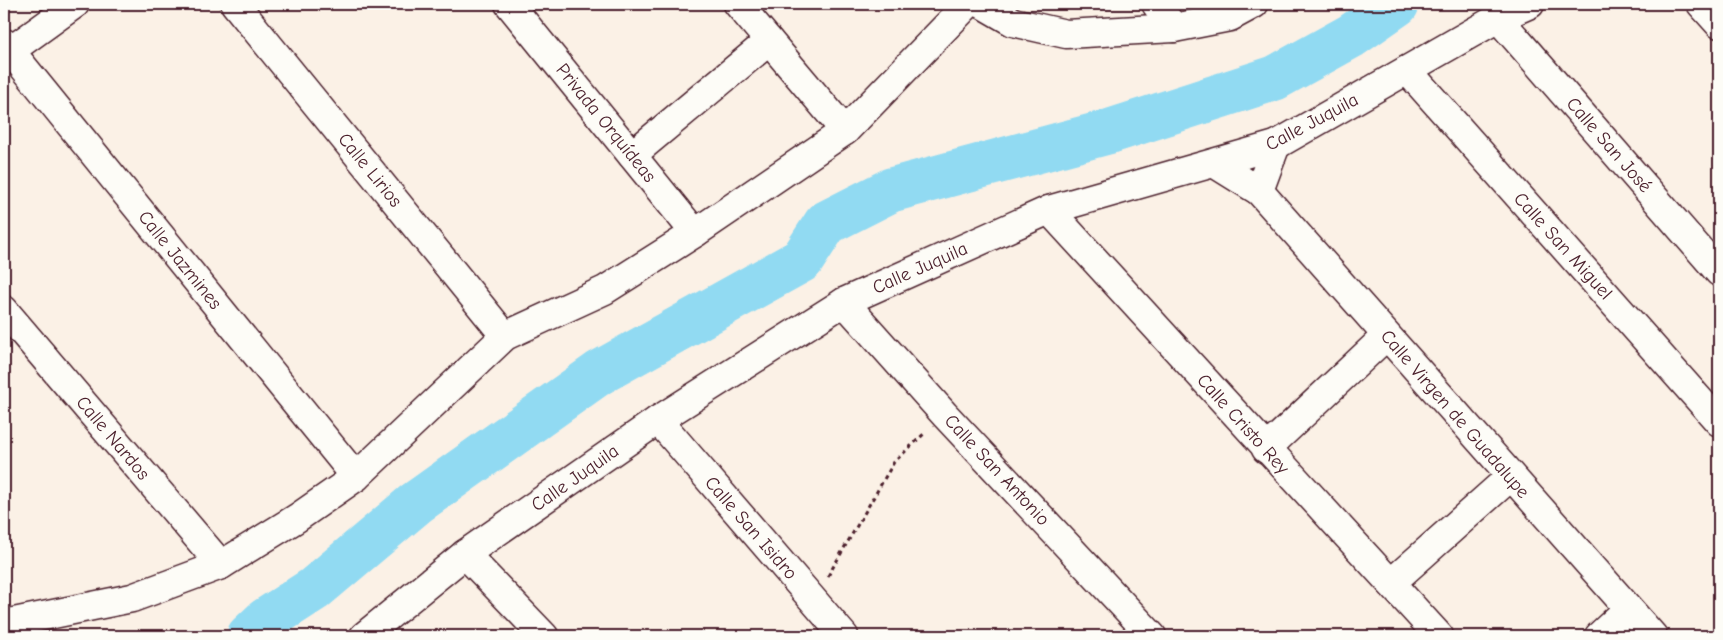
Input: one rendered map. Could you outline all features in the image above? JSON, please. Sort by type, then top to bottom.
[{"type":"street","points":[[7,47],[74,4]]},
{"type":"street","name":"Calle Lirios","points":[[234,4],[505,336]]},
{"type":"street","points":[[738,4],[845,131]]},
{"type":"street","points":[[5,622],[132,598],[221,565],[297,518],[356,478],[505,336],[605,290],[696,233],[845,131],[968,4]]},
{"type":"street","points":[[982,4],[1014,22],[1066,34],[1174,28],[1230,16],[1254,4]]},
{"type":"street","points":[[1156,4],[1174,28]]},
{"type":"street","name":"Calle Juquila","points":[[364,636],[465,554],[658,420],[844,302],[1048,210],[1276,145],[1498,18],[1530,4]]},
{"type":"street","points":[[1701,4],[1719,24]]},
{"type":"street","name":"Privada Orquídeas","points":[[518,7],[632,155],[696,233]]},
{"type":"street","name":"Calle San José","points":[[1498,18],[1719,272]]},
{"type":"street","points":[[632,155],[769,41]]},
{"type":"street","name":"Calle Jazmines","points":[[7,47],[356,478]]},
{"type":"street","name":"Calle San Miguel","points":[[1407,70],[1719,422]]},
{"type":"street","points":[[1259,191],[1276,145]]},
{"type":"street","name":"Calle Virgen de Guadalupe","points":[[1214,163],[1259,191],[1510,477],[1653,636]]},
{"type":"street","name":"Calle Cristo Rey","points":[[1048,210],[1266,450],[1439,636]]},
{"type":"street","name":"Calle San Antonio","points":[[844,302],[945,415],[1152,636]]},
{"type":"street","name":"Calle Nardos","points":[[4,310],[221,565]]},
{"type":"street","points":[[1266,450],[1386,336]]},
{"type":"street","name":"Calle San Isidro","points":[[658,420],[844,636]]},
{"type":"street","points":[[1391,583],[1510,477]]},
{"type":"street","points":[[465,554],[544,636]]},
{"type":"street","points":[[1599,636],[1628,609]]},
{"type":"path","points":[[814,601],[894,462],[945,415]]},
{"type":"waterway","points":[[249,636],[266,620],[314,589],[416,503],[599,373],[802,260],[826,223],[891,190],[1111,131],[1275,78],[1351,36],[1397,4]]}]
